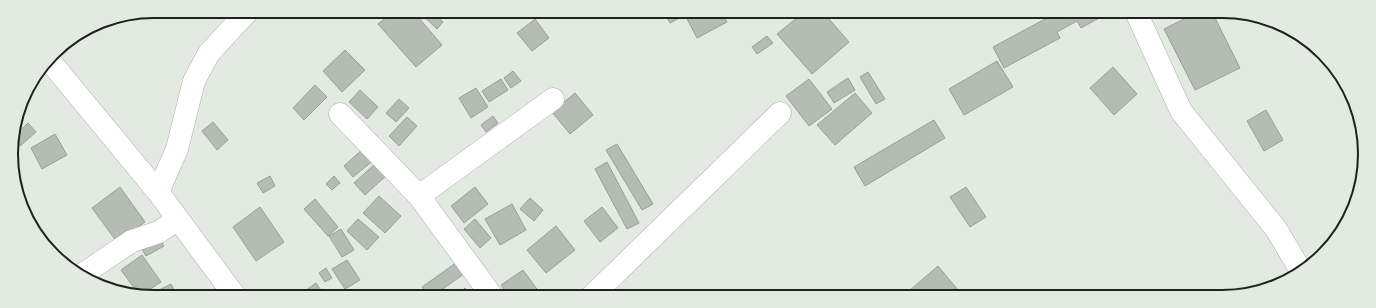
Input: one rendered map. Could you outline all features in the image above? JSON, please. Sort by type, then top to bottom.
[{"type":"street","points":[[158,192],[177,149],[194,81],[209,53],[242,18]]},
{"type":"street","points":[[1139,18],[1181,111],[1276,229],[1298,267]]},
{"type":"street","points":[[52,64],[158,192],[231,290]]},
{"type":"street","points":[[419,196],[553,99]]},
{"type":"street","points":[[598,290],[780,113]]},
{"type":"street","points":[[340,114],[419,196],[488,290]]},
{"type":"street","points":[[86,272],[132,241],[158,232],[178,219]]},
{"type":"building","points":[[385,18],[419,18],[442,45],[416,67],[378,24]]},
{"type":"building","points":[[425,18],[439,18],[443,22],[437,29]]},
{"type":"building","points":[[667,18],[679,18],[670,23]]},
{"type":"building","points":[[687,18],[725,18],[727,22],[697,38]]},
{"type":"building","points":[[797,18],[828,18],[849,42],[812,74],[777,34]]},
{"type":"building","points":[[1047,18],[1099,18],[1081,28],[1077,21],[1057,32],[1060,38],[1004,68],[993,47]]},
{"type":"building","points":[[1186,18],[1215,18],[1240,68],[1195,90],[1164,29]]},
{"type":"building","points":[[535,19],[549,38],[532,51],[517,33]]},
{"type":"building","points":[[767,36],[773,43],[757,54],[752,47]]},
{"type":"building","points":[[345,50],[365,70],[342,92],[323,71]]},
{"type":"building","points":[[997,61],[1013,87],[964,115],[949,89]]},
{"type":"building","points":[[1113,67],[1137,94],[1114,115],[1090,88]]},
{"type":"building","points":[[513,71],[521,81],[511,88],[504,78]]},
{"type":"building","points":[[868,72],[885,99],[876,104],[860,77]]},
{"type":"building","points":[[848,78],[855,90],[834,103],[827,92]]},
{"type":"building","points":[[501,79],[508,90],[489,102],[482,91]]},
{"type":"building","points":[[809,79],[832,109],[809,126],[786,96]]},
{"type":"building","points":[[315,85],[327,97],[304,120],[293,108]]},
{"type":"building","points":[[476,88],[488,107],[471,118],[459,98]]},
{"type":"building","points":[[360,90],[378,107],[367,119],[349,102]]},
{"type":"building","points":[[575,93],[593,115],[570,134],[552,112]]},
{"type":"building","points":[[855,93],[872,113],[835,145],[817,125]]},
{"type":"building","points":[[399,99],[409,108],[396,122],[386,113]]},
{"type":"building","points":[[1266,110],[1283,140],[1264,151],[1247,121]]},
{"type":"building","points":[[493,116],[498,123],[486,132],[481,125]]},
{"type":"building","points":[[407,117],[417,126],[399,146],[389,136]]},
{"type":"building","points":[[934,120],[945,138],[865,186],[854,167]]},
{"type":"building","points":[[213,122],[228,140],[217,150],[202,131]]},
{"type":"building","points":[[28,123],[36,132],[20,146],[18,144],[20,130]]},
{"type":"building","points":[[55,134],[67,155],[42,169],[31,148]]},
{"type":"building","points":[[617,144],[653,204],[642,210],[606,150]]},
{"type":"building","points":[[364,148],[374,160],[353,177],[344,166]]},
{"type":"building","points":[[378,161],[389,173],[365,195],[354,183]]},
{"type":"building","points":[[607,162],[639,223],[627,229],[595,169]]},
{"type":"building","points":[[270,176],[275,186],[263,193],[257,183]]},
{"type":"building","points":[[334,176],[340,183],[332,190],[326,184]]},
{"type":"building","points":[[120,187],[145,222],[117,242],[92,208]]},
{"type":"building","points":[[475,187],[488,204],[464,223],[451,206]]},
{"type":"building","points":[[966,187],[986,217],[970,227],[950,197]]},
{"type":"building","points":[[379,196],[401,216],[385,233],[363,213]]},
{"type":"building","points":[[530,198],[543,210],[534,221],[520,209]]},
{"type":"building","points":[[315,199],[338,227],[328,236],[304,209]]},
{"type":"building","points":[[512,204],[526,230],[500,245],[485,219]]},
{"type":"building","points":[[260,207],[284,242],[256,261],[233,227]]},
{"type":"building","points":[[602,207],[618,228],[600,242],[584,221]]},
{"type":"building","points":[[358,219],[379,237],[367,250],[347,231]]},
{"type":"building","points":[[475,219],[491,238],[480,248],[464,229]]},
{"type":"building","points":[[556,226],[575,250],[546,273],[527,250]]},
{"type":"building","points":[[341,229],[354,250],[342,257],[329,236]]},
{"type":"building","points":[[158,236],[164,246],[146,256],[140,246]]},
{"type":"building","points":[[142,255],[161,282],[149,290],[135,289],[121,270]]},
{"type":"building","points":[[347,260],[360,280],[345,289],[332,269]]},
{"type":"building","points":[[460,260],[468,271],[441,290],[424,290],[422,287]]},
{"type":"building","points":[[938,266],[958,290],[910,290]]},
{"type":"building","points":[[326,268],[332,278],[325,282],[319,273]]},
{"type":"building","points":[[523,270],[538,290],[505,290],[501,285]]},
{"type":"building","points":[[316,283],[321,290],[306,290]]},
{"type":"building","points":[[171,284],[174,290],[159,290]]}]
